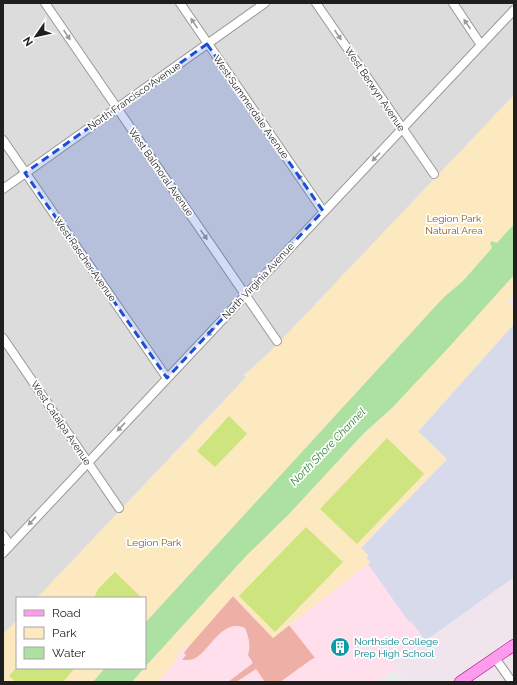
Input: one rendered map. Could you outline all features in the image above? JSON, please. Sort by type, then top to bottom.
[{"type":"main road","points":[[460,682],[514,645]]},
{"type":"street","name":"West Balmoral Avenue","points":[[45,3],[277,341]]},
{"type":"street","name":"West Summerdale Avenue","points":[[180,3],[323,211]]},
{"type":"street","name":"North Francisco Avenue","points":[[3,188],[265,3]]},
{"type":"street","name":"West Berwyn Avenue","points":[[316,3],[434,174]]},
{"type":"street","points":[[453,3],[481,44]]},
{"type":"street","name":"North Virginia Avenue","points":[[3,553],[323,211],[403,129],[514,10]]},
{"type":"street","name":"West Rascher Avenue","points":[[3,140],[167,378]]},
{"type":"street","name":"West Catalpa Avenue","points":[[3,338],[119,508]]},
{"type":"street","points":[[3,535],[10,545]]},
{"type":"street","points":[[495,658],[512,682]]},
{"type":"highlighted area","points":[[207,44],[323,211],[167,378],[25,173]]},
{"type":"shaded area","points":[[3,3],[514,3],[514,95],[270,352],[244,375],[246,377],[38,597],[16,597],[16,621],[3,634]]},
{"type":"shaded area","points":[[514,324],[514,577],[425,641],[411,621],[409,623],[367,564],[370,562],[366,558],[368,555],[361,548],[446,459],[418,432]]},
{"type":"shaded area","points":[[229,416],[247,434],[215,467],[197,451]]},
{"type":"shaded area","points":[[387,438],[424,474],[357,544],[320,509]]},
{"type":"shaded area","points":[[447,459],[361,548],[369,556],[366,558],[370,562],[368,564],[409,622],[411,621],[425,641],[393,663],[406,682],[158,682],[178,658],[176,656],[183,648],[184,649],[189,644],[190,645],[233,596]]},
{"type":"shaded area","points":[[306,527],[343,562],[275,632],[239,596]]},
{"type":"shaded area","points":[[115,572],[141,597],[94,597],[98,589]]},
{"type":"shaded area","points":[[233,596],[273,638],[289,625],[315,658],[280,682],[265,682],[256,669],[236,682],[228,682],[253,663],[248,655],[249,642],[245,628],[237,626],[224,630],[195,658],[190,660],[182,660],[186,655],[184,653],[190,645]]},
{"type":"shaded area","points":[[16,668],[74,669],[63,682],[16,682],[9,676]]},
{"type":"shaded area","points":[[395,669],[404,682],[377,682]]},
{"type":"green space","name":"Legion Park","points":[[514,95],[514,224],[497,243],[492,241],[490,243],[492,248],[463,281],[444,297],[146,622],[146,597],[38,597],[246,378],[244,375],[270,352]]},
{"type":"green space","points":[[514,275],[514,295],[507,302],[514,308],[514,324],[418,431],[447,459],[361,548],[369,556],[366,558],[370,562],[273,638],[233,596],[190,645],[188,644],[176,656],[178,658],[158,682],[132,682],[144,669],[146,669],[146,667],[246,556],[289,514],[364,433],[392,408]]},
{"type":"green space","points":[[16,621],[16,669],[104,669],[93,682],[3,682],[3,634]]},
{"type":"water","name":"North Shore Channel","points":[[514,224],[514,275],[392,408],[364,433],[289,514],[246,556],[146,666],[146,622],[444,297],[463,281],[492,248],[490,243],[492,241],[497,243]]},
{"type":"water","points":[[104,669],[143,669],[132,682],[93,682]]},
{"type":"place","name":"Northside College Prep High School","points":[[340,647]]},
{"type":"park label","name":"Legion Park Natural Area","points":[[454,224]]}]
